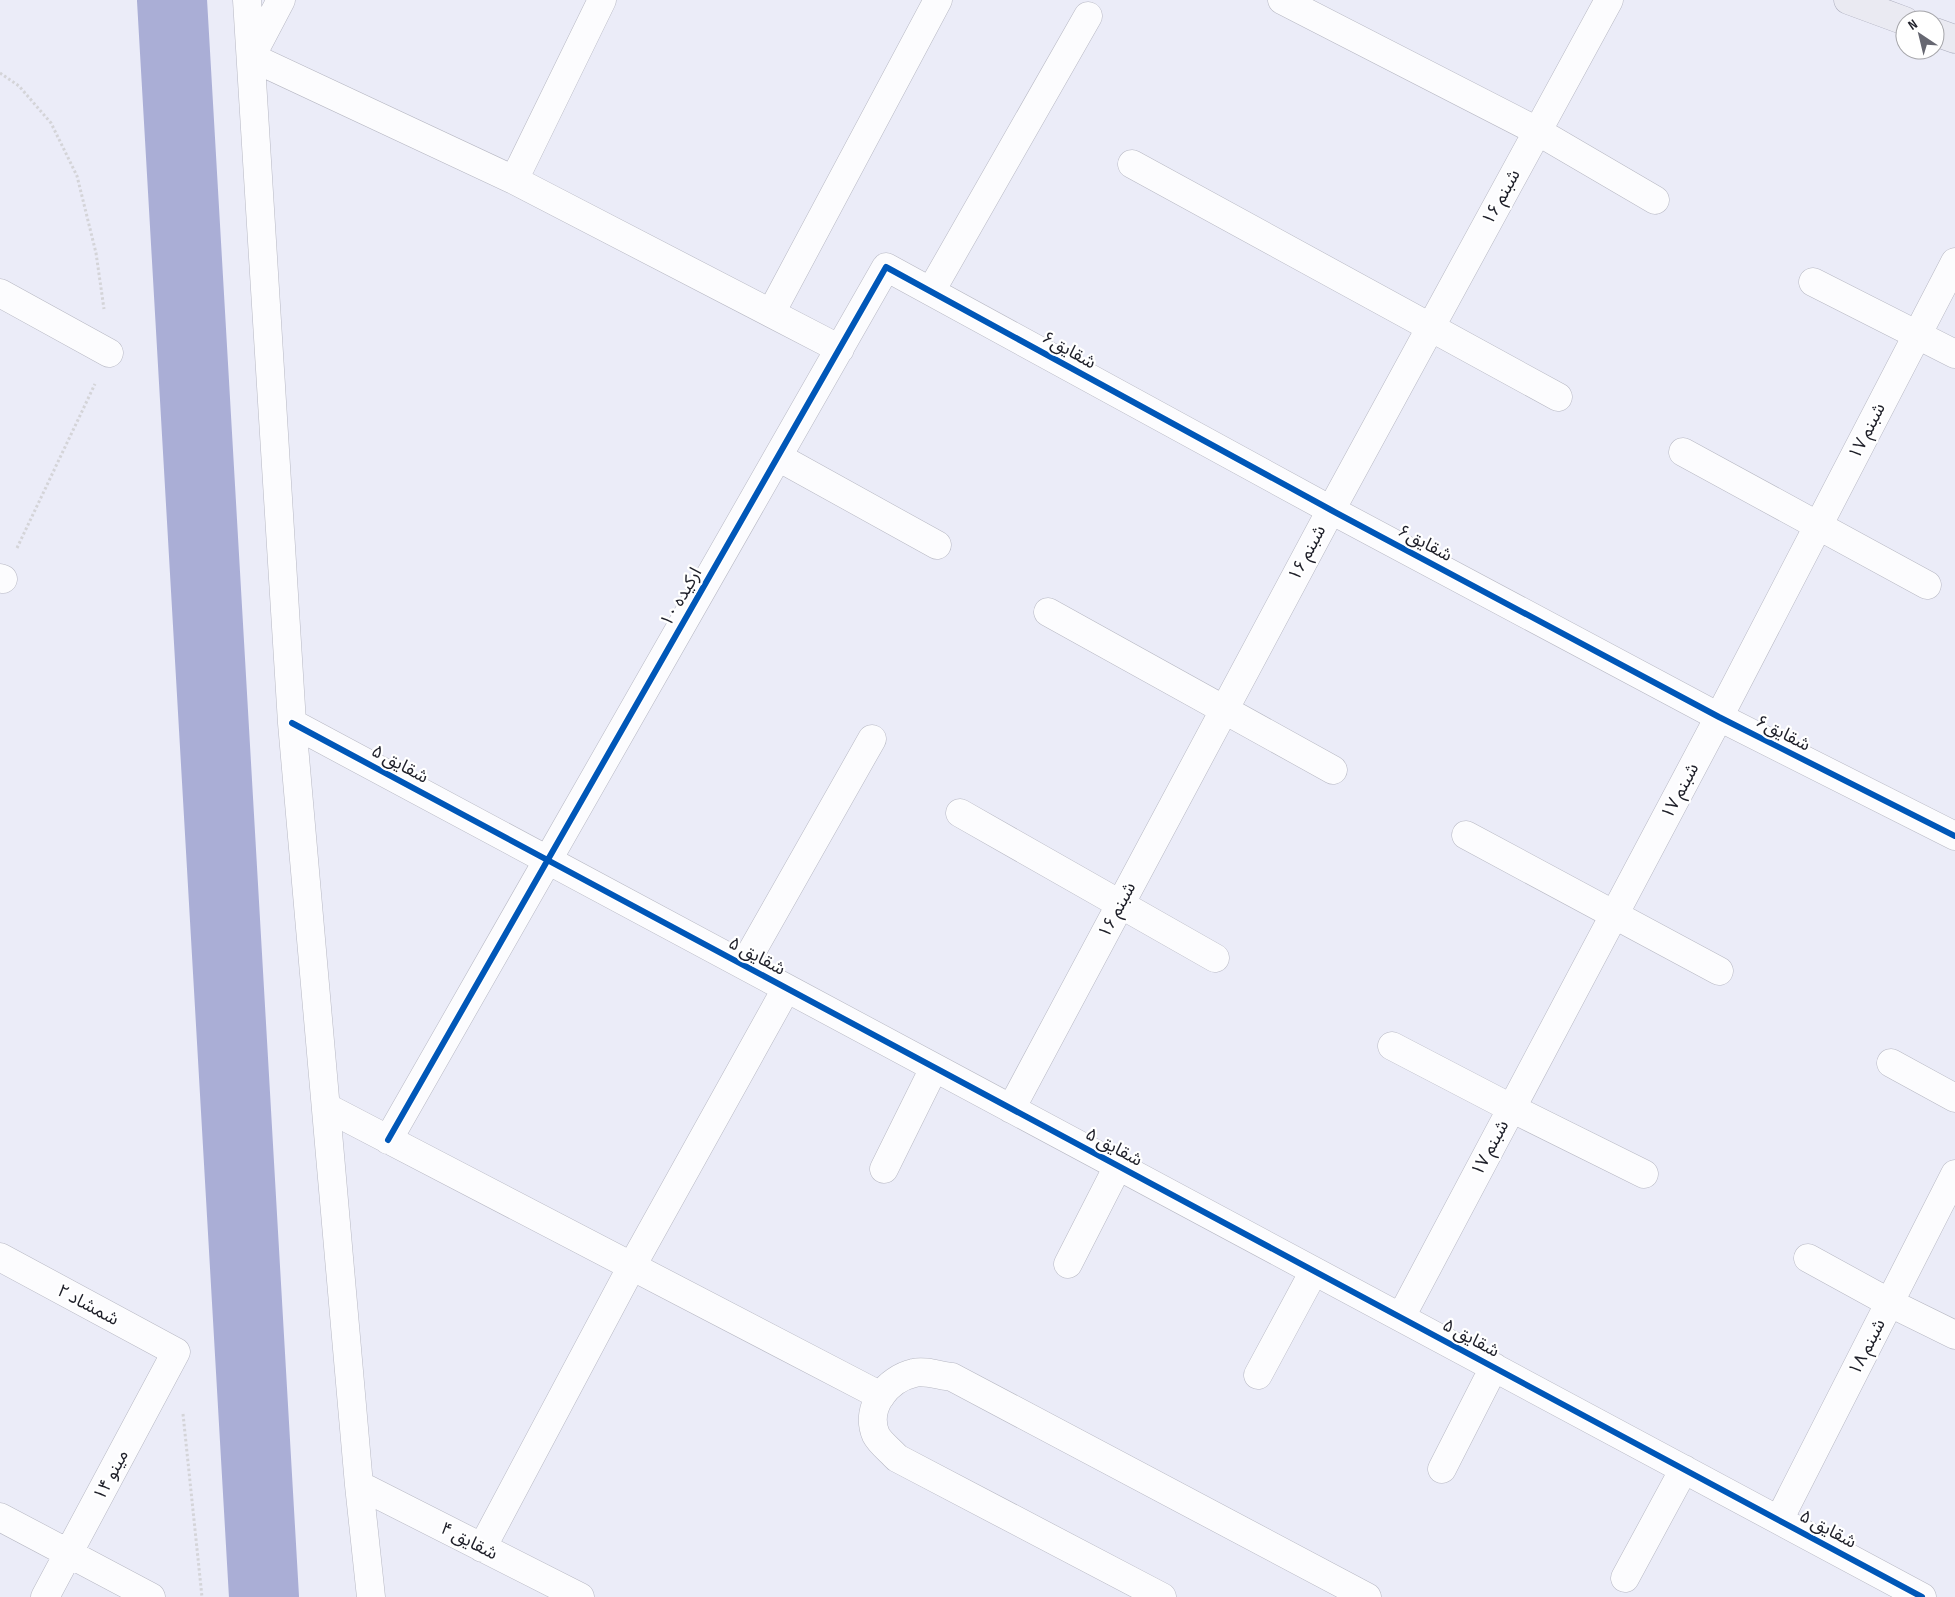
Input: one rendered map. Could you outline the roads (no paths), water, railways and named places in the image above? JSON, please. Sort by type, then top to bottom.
[{"type":"main road","points":[[1848,0],[1895,17]]},
{"type":"street","points":[[247,0],[292,723],[359,1485],[371,1597]]},
{"type":"street","points":[[250,57],[281,0]]},
{"type":"street","points":[[514,180],[602,0]]},
{"type":"street","points":[[771,313],[938,0]]},
{"type":"street","points":[[1282,0],[1537,131],[1656,200]]},
{"type":"street","name":"شبنم ۱۶","points":[[1011,1109],[1330,510],[1609,0]]},
{"type":"street","points":[[931,291],[1088,16]]},
{"type":"street","points":[[250,57],[514,180],[840,349]]},
{"type":"street","points":[[1132,164],[1558,397]]},
{"type":"street","name":"شبنم ۱۷","points":[[1401,1318],[1719,717],[1955,262]]},
{"type":"street","name":"شقایق۶","points":[[886,267],[1330,510],[1719,717],[1955,836]]},
{"type":"street","name":"ارکیده ۱۰","points":[[388,1140],[886,267]]},
{"type":"street","points":[[1813,282],[1955,354]]},
{"type":"street","points":[[0,293],[110,353]]},
{"type":"street","points":[[1682,452],[1927,585]]},
{"type":"street","points":[[778,457],[937,545]]},
{"type":"street","points":[[1048,612],[1333,770]]},
{"type":"street","name":"شقایق ۵","points":[[292,723],[1922,1597]]},
{"type":"street","points":[[744,965],[872,739]]},
{"type":"street","points":[[960,813],[1215,958]]},
{"type":"street","points":[[1466,835],[1719,971]]},
{"type":"street","points":[[482,1548],[632,1266],[786,988]]},
{"type":"street","points":[[1392,1046],[1644,1174]]},
{"type":"street","points":[[1891,1063],[1955,1098]]},
{"type":"street","points":[[884,1169],[934,1068]]},
{"type":"street","points":[[326,1107],[881,1396]]},
{"type":"street","points":[[1068,1264],[1118,1166]]},
{"type":"street","name":"شبنم ۱۸","points":[[1779,1520],[1955,1174]]},
{"type":"street","name":"شمشاد ۲","points":[[0,1257],[176,1352]]},
{"type":"street","points":[[1808,1258],[1890,1303],[1955,1335]]},
{"type":"street","points":[[1258,1375],[1314,1271]]},
{"type":"street","name":"مینو ۱۴","points":[[45,1597],[176,1352]]},
{"type":"street","points":[[1442,1469],[1494,1368]]},
{"type":"street","points":[[1162,1597],[897,1458],[876,1435],[873,1414],[881,1396],[893,1382],[915,1372],[952,1377],[1366,1597]]},
{"type":"street","points":[[1625,1578],[1684,1469]]},
{"type":"street","name":"شقایق ۴","points":[[359,1485],[580,1597]]},
{"type":"street","points":[[0,1517],[152,1597]]},
{"type":"waterway","points":[[172,0],[264,1597]]}]
